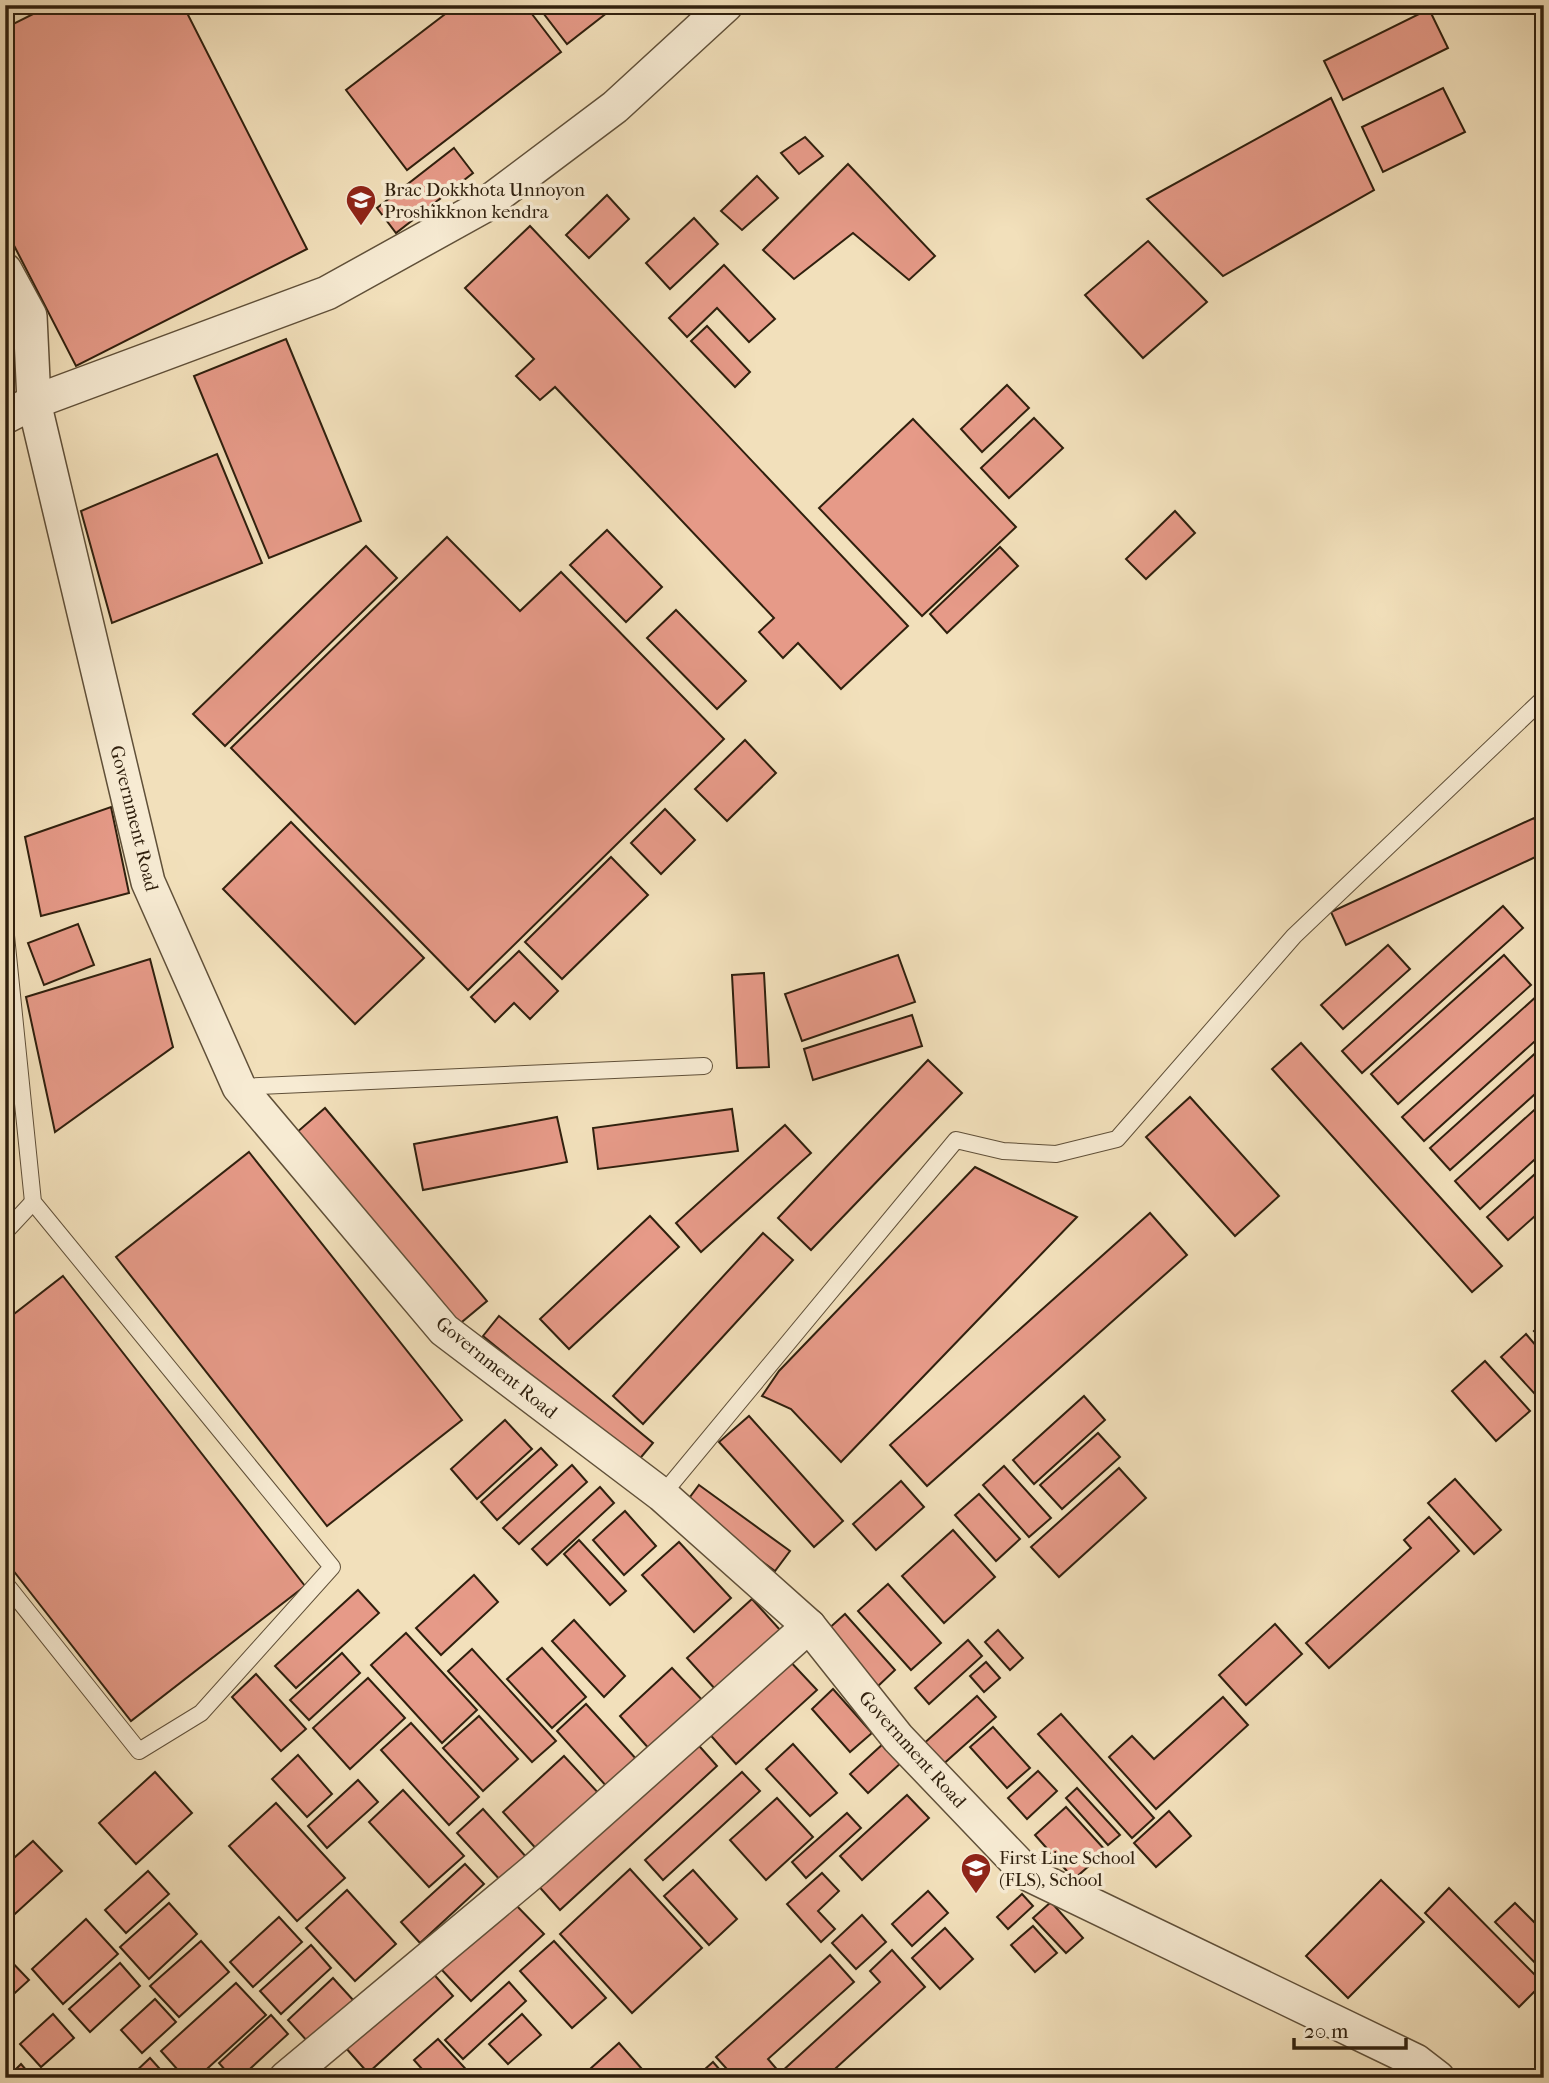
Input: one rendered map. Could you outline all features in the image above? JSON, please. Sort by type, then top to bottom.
[{"type":"street","points":[[5,417],[34,402],[327,293],[482,207],[615,107],[726,5]]},
{"type":"street","name":"Government Road","points":[[5,270],[30,316],[34,402],[148,882],[239,1087],[444,1330],[662,1495],[809,1626],[898,1738],[1028,1874],[1416,2061],[1438,2078]]},
{"type":"street","points":[[286,2078],[536,1868],[809,1626]]},
{"type":"lane","points":[[662,1495],[956,1140],[1003,1151],[1056,1154],[1117,1139],[1294,936],[1544,698]]},
{"type":"lane","points":[[5,926],[33,1202],[332,1567],[201,1713],[139,1751],[5,1583]]},
{"type":"lane","points":[[239,1087],[704,1066]]},
{"type":"lane","points":[[5,1232],[33,1202]]},
{"type":"building","points":[[51,5],[183,5],[307,249],[76,366],[5,228],[5,28]]},
{"type":"building","points":[[457,5],[525,5],[561,52],[407,170],[346,90]]},
{"type":"building","points":[[537,5],[617,5],[567,44]]},
{"type":"building","points":[[1429,9],[1448,48],[1343,100],[1324,61]]},
{"type":"building","points":[[1443,88],[1465,132],[1383,172],[1362,127]]},
{"type":"building","points":[[1331,98],[1374,190],[1223,276],[1147,199]]},
{"type":"building","points":[[805,137],[823,156],[799,174],[781,153]]},
{"type":"building","points":[[454,148],[473,173],[396,233],[377,208]]},
{"type":"building","points":[[848,164],[935,256],[909,280],[853,233],[794,279],[763,250]]},
{"type":"building","points":[[757,176],[778,198],[742,230],[721,211]]},
{"type":"building","points":[[607,195],[629,219],[589,258],[566,235]]},
{"type":"building","points":[[694,218],[718,244],[670,289],[646,263]]},
{"type":"building","points":[[530,226],[908,626],[841,689],[798,643],[783,658],[759,632],[774,618],[555,387],[540,400],[516,376],[534,359],[465,288]]},
{"type":"building","points":[[1148,241],[1207,302],[1143,358],[1085,295]]},
{"type":"building","points":[[724,265],[775,319],[749,342],[717,308],[687,337],[669,318]]},
{"type":"building","points":[[707,326],[750,372],[735,387],[691,341]]},
{"type":"building","points":[[286,339],[361,521],[269,558],[194,376]]},
{"type":"building","points":[[1007,385],[1029,408],[982,452],[961,429]]},
{"type":"building","points":[[1034,418],[1063,448],[1009,498],[981,468]]},
{"type":"building","points":[[913,419],[1016,527],[922,616],[819,508]]},
{"type":"building","points":[[217,454],[262,563],[112,623],[81,511]]},
{"type":"building","points":[[1175,511],[1195,533],[1146,579],[1126,559]]},
{"type":"building","points":[[607,530],[662,587],[626,622],[570,565]]},
{"type":"building","points":[[447,537],[520,611],[561,572],[724,739],[468,990],[231,748]]},
{"type":"building","points":[[366,546],[397,578],[225,746],[193,714]]},
{"type":"building","points":[[1000,547],[1018,566],[947,633],[930,614]]},
{"type":"building","points":[[676,610],[746,681],[717,709],[647,638]]},
{"type":"building","points":[[745,740],[776,773],[727,821],[695,789]]},
{"type":"building","points":[[111,807],[129,893],[41,916],[25,837]]},
{"type":"building","points":[[665,809],[695,840],[661,874],[631,843]]},
{"type":"building","points":[[1534,818],[1544,840],[1544,853],[1346,945],[1331,912]]},
{"type":"building","points":[[291,822],[424,958],[355,1024],[223,889]]},
{"type":"building","points":[[611,857],[648,895],[562,979],[525,942]]},
{"type":"building","points":[[1503,906],[1523,928],[1362,1073],[1342,1051]]},
{"type":"building","points":[[78,924],[94,965],[44,985],[28,943]]},
{"type":"building","points":[[1388,945],[1410,969],[1343,1029],[1321,1005]]},
{"type":"building","points":[[519,951],[558,991],[530,1019],[514,1003],[495,1022],[471,997]]},
{"type":"building","points":[[898,955],[915,1002],[802,1041],[785,994]]},
{"type":"building","points":[[1504,955],[1531,985],[1398,1104],[1371,1074]]},
{"type":"building","points":[[150,959],[173,1047],[55,1132],[26,997]]},
{"type":"building","points":[[764,973],[769,1067],[737,1068],[732,975]]},
{"type":"building","points":[[1538,995],[1544,1001],[1544,1033],[1424,1141],[1402,1117]]},
{"type":"building","points":[[912,1015],[922,1046],[813,1080],[804,1049]]},
{"type":"building","points":[[1301,1043],[1502,1266],[1472,1292],[1272,1069]]},
{"type":"building","points":[[1540,1049],[1544,1053],[1544,1086],[1450,1170],[1430,1148]]},
{"type":"building","points":[[928,1060],[962,1093],[811,1250],[778,1218]]},
{"type":"building","points":[[1190,1097],[1279,1196],[1235,1236],[1146,1137]]},
{"type":"building","points":[[1541,1104],[1544,1107],[1544,1151],[1480,1209],[1455,1181]]},
{"type":"building","points":[[325,1108],[487,1301],[457,1326],[296,1133]]},
{"type":"building","points":[[732,1109],[738,1151],[598,1169],[593,1128]]},
{"type":"building","points":[[557,1117],[567,1162],[423,1190],[414,1144]]},
{"type":"building","points":[[785,1125],[811,1153],[701,1252],[676,1223]]},
{"type":"building","points":[[249,1152],[462,1420],[327,1526],[116,1257]]},
{"type":"building","points":[[1544,1166],[1544,1208],[1508,1240],[1487,1217]]},
{"type":"building","points":[[975,1167],[1077,1217],[841,1462],[791,1409],[762,1396],[779,1371]]},
{"type":"building","points":[[1150,1213],[1187,1255],[927,1486],[890,1445]]},
{"type":"building","points":[[650,1216],[679,1247],[569,1349],[540,1319]]},
{"type":"building","points":[[763,1233],[793,1260],[643,1424],[613,1396]]},
{"type":"building","points":[[63,1276],[305,1586],[131,1721],[5,1560],[5,1321]]},
{"type":"building","points":[[499,1316],[653,1443],[637,1462],[483,1336]]},
{"type":"building","points":[[1544,1322],[1544,1341],[1534,1331]]},
{"type":"building","points":[[1526,1334],[1544,1355],[1544,1404],[1501,1357]]},
{"type":"building","points":[[1485,1361],[1530,1411],[1496,1441],[1452,1391]]},
{"type":"building","points":[[1084,1396],[1105,1420],[1034,1484],[1013,1460]]},
{"type":"building","points":[[749,1416],[843,1521],[814,1547],[719,1442]]},
{"type":"building","points":[[505,1420],[532,1449],[477,1499],[451,1469]]},
{"type":"building","points":[[1098,1433],[1120,1457],[1062,1509],[1040,1485]]},
{"type":"building","points":[[541,1448],[557,1465],[497,1520],[481,1502]]},
{"type":"building","points":[[572,1465],[587,1482],[519,1544],[503,1528]]},
{"type":"building","points":[[1004,1466],[1051,1518],[1029,1537],[983,1485]]},
{"type":"building","points":[[1119,1468],[1146,1498],[1059,1577],[1031,1547]]},
{"type":"building","points":[[1455,1479],[1501,1530],[1474,1554],[1428,1503]]},
{"type":"building","points":[[901,1481],[924,1507],[876,1550],[853,1524]]},
{"type":"building","points":[[699,1485],[790,1551],[775,1571],[684,1505]]},
{"type":"building","points":[[600,1487],[614,1503],[547,1565],[532,1549]]},
{"type":"building","points":[[979,1494],[1020,1539],[996,1561],[955,1515]]},
{"type":"building","points":[[625,1511],[656,1546],[624,1575],[593,1540]]},
{"type":"building","points":[[1429,1517],[1459,1551],[1329,1668],[1306,1643],[1411,1548],[1404,1540]]},
{"type":"building","points":[[953,1530],[995,1577],[944,1623],[902,1576]]},
{"type":"building","points":[[579,1540],[626,1591],[610,1605],[564,1554]]},
{"type":"building","points":[[679,1542],[731,1598],[694,1632],[642,1575]]},
{"type":"building","points":[[474,1575],[498,1602],[441,1655],[416,1628]]},
{"type":"building","points":[[888,1584],[941,1643],[911,1670],[858,1611]]},
{"type":"building","points":[[358,1590],[379,1613],[296,1688],[275,1666]]},
{"type":"building","points":[[752,1599],[781,1631],[716,1690],[687,1658]]},
{"type":"building","points":[[845,1614],[895,1670],[877,1687],[826,1631]]},
{"type":"building","points":[[574,1620],[625,1676],[604,1697],[552,1641]]},
{"type":"building","points":[[1275,1624],[1302,1654],[1246,1705],[1219,1675]]},
{"type":"building","points":[[998,1630],[1023,1658],[1010,1670],[985,1642]]},
{"type":"building","points":[[406,1633],[477,1710],[442,1743],[371,1665]]},
{"type":"building","points":[[968,1640],[982,1656],[929,1704],[915,1688]]},
{"type":"building","points":[[542,1648],[586,1697],[552,1728],[507,1679]]},
{"type":"building","points":[[472,1649],[556,1741],[532,1762],[448,1671]]},
{"type":"building","points":[[342,1653],[360,1673],[309,1720],[290,1700]]},
{"type":"building","points":[[786,1657],[817,1690],[736,1764],[706,1730]]},
{"type":"building","points":[[986,1662],[1000,1678],[984,1692],[970,1676]]},
{"type":"building","points":[[672,1668],[704,1702],[651,1751],[620,1716]]},
{"type":"building","points":[[256,1674],[306,1729],[281,1751],[232,1697]]},
{"type":"building","points":[[368,1678],[405,1718],[350,1769],[313,1728]]},
{"type":"building","points":[[833,1689],[872,1733],[850,1752],[812,1709]]},
{"type":"building","points":[[977,1696],[996,1717],[940,1767],[921,1746]]},
{"type":"building","points":[[1223,1697],[1248,1725],[1156,1809],[1109,1757],[1132,1736],[1154,1759]]},
{"type":"building","points":[[586,1704],[638,1761],[608,1788],[557,1731]]},
{"type":"building","points":[[1061,1714],[1154,1818],[1132,1838],[1038,1734]]},
{"type":"building","points":[[479,1716],[518,1759],[483,1791],[443,1748]]},
{"type":"building","points":[[411,1723],[479,1797],[449,1825],[381,1750]]},
{"type":"building","points":[[993,1727],[1030,1768],[1007,1788],[970,1747]]},
{"type":"building","points":[[693,1739],[717,1766],[560,1910],[535,1882]]},
{"type":"building","points":[[884,1743],[902,1762],[868,1793],[850,1774]]},
{"type":"building","points":[[793,1744],[837,1793],[810,1816],[766,1769]]},
{"type":"building","points":[[298,1755],[332,1794],[307,1817],[272,1779]]},
{"type":"building","points":[[564,1756],[602,1797],[540,1853],[503,1812]]},
{"type":"building","points":[[1038,1771],[1057,1791],[1027,1819],[1008,1798]]},
{"type":"building","points":[[155,1772],[192,1813],[136,1864],[99,1823]]},
{"type":"building","points":[[742,1772],[760,1791],[663,1880],[645,1860]]},
{"type":"building","points":[[358,1780],[378,1802],[327,1848],[308,1826]]},
{"type":"building","points":[[1077,1788],[1120,1835],[1108,1845],[1066,1798]]},
{"type":"building","points":[[403,1790],[464,1856],[429,1887],[369,1822]]},
{"type":"building","points":[[907,1795],[929,1818],[862,1880],[840,1856]]},
{"type":"building","points":[[777,1798],[813,1837],[766,1880],[730,1840]]},
{"type":"building","points":[[276,1803],[345,1878],[297,1921],[229,1846]]},
{"type":"building","points":[[1066,1807],[1106,1851],[1074,1879],[1035,1835]]},
{"type":"building","points":[[483,1809],[528,1859],[502,1882],[457,1833]]},
{"type":"building","points":[[1169,1811],[1191,1836],[1156,1867],[1134,1843]]},
{"type":"building","points":[[847,1813],[861,1828],[806,1878],[792,1862]]},
{"type":"building","points":[[33,1841],[62,1871],[5,1923],[5,1866]]},
{"type":"building","points":[[465,1864],[484,1884],[420,1943],[401,1922]]},
{"type":"building","points":[[630,1869],[702,1948],[632,2013],[560,1934]]},
{"type":"building","points":[[693,1870],[737,1919],[709,1945],[664,1896]]},
{"type":"building","points":[[148,1871],[169,1894],[126,1933],[105,1910]]},
{"type":"building","points":[[822,1873],[839,1891],[818,1911],[835,1929],[821,1942],[787,1904]]},
{"type":"building","points":[[1381,1880],[1424,1922],[1348,1998],[1306,1956]]},
{"type":"building","points":[[1449,1888],[1543,1983],[1519,2007],[1425,1913]]},
{"type":"building","points":[[347,1890],[396,1944],[355,1981],[306,1928]]},
{"type":"building","points":[[928,1891],[948,1913],[912,1946],[892,1924]]},
{"type":"building","points":[[1022,1894],[1033,1906],[1008,1929],[997,1917]]},
{"type":"building","points":[[1051,1902],[1083,1938],[1066,1953],[1033,1918]]},
{"type":"building","points":[[169,1903],[197,1934],[149,1979],[120,1947]]},
{"type":"building","points":[[514,1903],[544,1934],[471,2001],[441,1969]]},
{"type":"building","points":[[1515,1903],[1544,1932],[1544,1972],[1495,1922]]},
{"type":"building","points":[[862,1915],[886,1942],[856,1969],[832,1943]]},
{"type":"building","points":[[279,1917],[302,1942],[253,1987],[230,1962]]},
{"type":"building","points":[[86,1919],[118,1954],[63,2004],[32,1969]]},
{"type":"building","points":[[1033,1926],[1057,1953],[1035,1972],[1011,1945]]},
{"type":"building","points":[[945,1928],[973,1959],[940,1989],[912,1958]]},
{"type":"building","points":[[201,1941],[229,1972],[179,2017],[150,1986]]},
{"type":"building","points":[[554,1941],[606,1998],[572,2028],[520,1971]]},
{"type":"building","points":[[311,1945],[331,1968],[281,2014],[260,1991]]},
{"type":"building","points":[[892,1950],[925,1987],[825,2078],[735,2078],[716,2057],[830,1955],[854,1982],[768,2059],[780,2073],[880,1982],[870,1971]]},
{"type":"building","points":[[5,1955],[29,1980],[5,2002]]},
{"type":"building","points":[[120,1963],[140,1986],[90,2032],[69,2009]]},
{"type":"building","points":[[430,1970],[453,1996],[368,2073],[345,2047]]},
{"type":"building","points":[[333,1978],[354,2001],[309,2043],[288,2020]]},
{"type":"building","points":[[509,1982],[526,2001],[463,2059],[445,2040]]},
{"type":"building","points":[[236,1983],[266,2015],[197,2078],[185,2078],[161,2051]]},
{"type":"building","points":[[155,1999],[176,2022],[142,2053],[121,2030]]},
{"type":"building","points":[[53,2014],[74,2038],[41,2067],[20,2044]]},
{"type":"building","points":[[522,2014],[541,2035],[508,2064],[489,2044]]},
{"type":"building","points":[[271,2015],[288,2034],[240,2078],[232,2078],[219,2063]]},
{"type":"building","points":[[438,2039],[474,2078],[430,2078],[414,2060]]},
{"type":"building","points":[[619,2043],[650,2078],[580,2078]]},
{"type":"building","points":[[150,2058],[168,2078],[132,2078],[131,2076]]},
{"type":"building","points":[[713,2062],[727,2078],[695,2078]]},
{"type":"building","points":[[21,2064],[33,2078],[7,2078]]},
{"type":"place","name":"Brac Dokkhota Unnoyon Proshikknon kendra","points":[[361,227]]},
{"type":"place","name":"First Line School (FLS), School","points":[[976,1895]]}]
